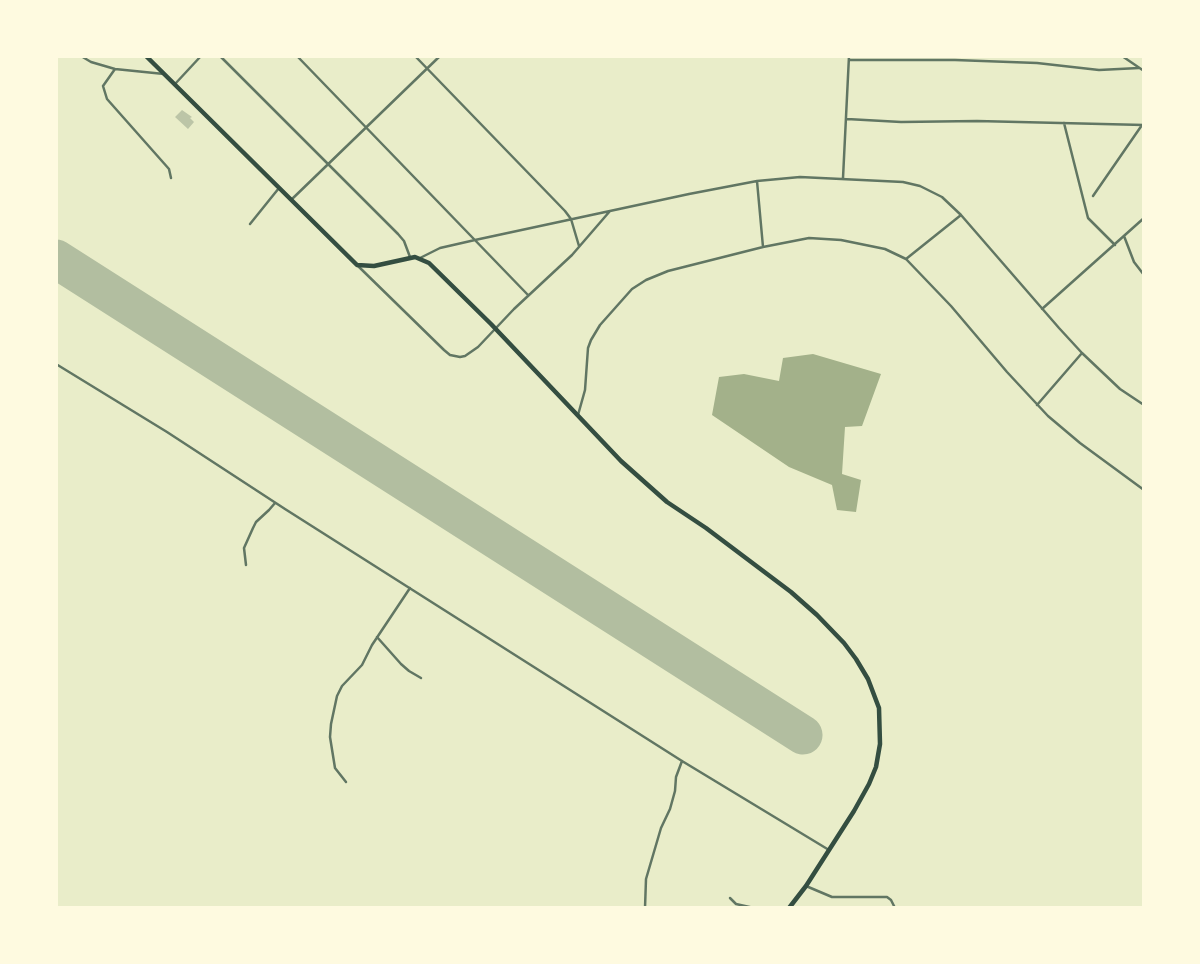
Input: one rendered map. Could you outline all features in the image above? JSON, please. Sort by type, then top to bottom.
[{"type":"highway","points":[[146,56],[357,265],[374,266],[410,258],[420,258],[429,263],[621,461],[667,502],[714,534],[791,592],[844,643],[868,679],[879,708],[880,744],[876,767],[869,784],[829,850],[790,908]]},
{"type":"street","points":[[81,56],[91,62],[115,69],[165,75]]},
{"type":"street","points":[[175,84],[201,56]]},
{"type":"street","points":[[220,56],[398,234],[404,241],[410,258]]},
{"type":"street","points":[[296,56],[528,295]]},
{"type":"street","points":[[415,56],[560,205],[571,219],[579,246]]},
{"type":"street","points":[[292,200],[428,70],[440,56]]},
{"type":"street","points":[[1122,56],[1144,71]]},
{"type":"street","points":[[843,178],[849,58],[1037,63],[1099,70],[1139,68]]},
{"type":"street","points":[[115,69],[103,86],[107,99],[169,169],[171,178]]},
{"type":"street","points":[[847,119],[901,122],[976,121],[1143,125]]},
{"type":"street","points":[[1064,123],[1088,218],[1115,245]]},
{"type":"street","points":[[1093,196],[1143,125]]},
{"type":"street","points":[[420,258],[440,248],[475,240],[757,181],[788,178],[843,178],[903,182],[920,186],[942,198],[961,215],[1082,353],[1120,389],[1144,405]]},
{"type":"street","points":[[757,181],[763,247]]},
{"type":"street","points":[[250,224],[279,188]]},
{"type":"street","points":[[357,265],[450,355],[460,357],[478,347],[494,328],[557,270],[610,211]]},
{"type":"street","points":[[906,259],[961,215]]},
{"type":"street","points":[[1042,309],[1144,218]]},
{"type":"street","points":[[1124,236],[1134,262],[1144,275]]},
{"type":"street","points":[[578,416],[585,390],[588,348],[591,340],[600,324],[632,289],[646,280],[668,271],[763,247],[809,238],[841,240],[885,249],[906,259],[1037,405],[1080,443],[1144,490]]},
{"type":"street","points":[[1037,405],[1082,353]]},
{"type":"street","points":[[56,370],[57,364],[682,761],[829,850]]},
{"type":"street","points":[[246,565],[244,548],[253,528],[256,522],[275,503]]},
{"type":"street","points":[[346,782],[333,763],[330,737],[334,707],[340,690],[362,664],[377,637],[410,588]]},
{"type":"street","points":[[377,637],[401,664],[421,678]]},
{"type":"street","points":[[645,908],[645,887],[648,869],[661,828],[670,809],[675,791],[676,776],[682,761]]},
{"type":"street","points":[[806,886],[832,897],[887,897],[892,900],[895,908]]},
{"type":"street","points":[[730,898],[736,904],[754,908]]},
{"type":"shaded area","points":[[813,354],[881,374],[862,426],[845,427],[842,474],[861,480],[856,512],[837,510],[832,485],[789,467],[712,415],[719,377],[744,374],[779,381],[783,358]]},
{"type":"building","points":[[182,110],[192,117],[190,118],[194,122],[188,129],[175,117]]},
{"type":"runway","points":[[56,259],[803,735]]}]
